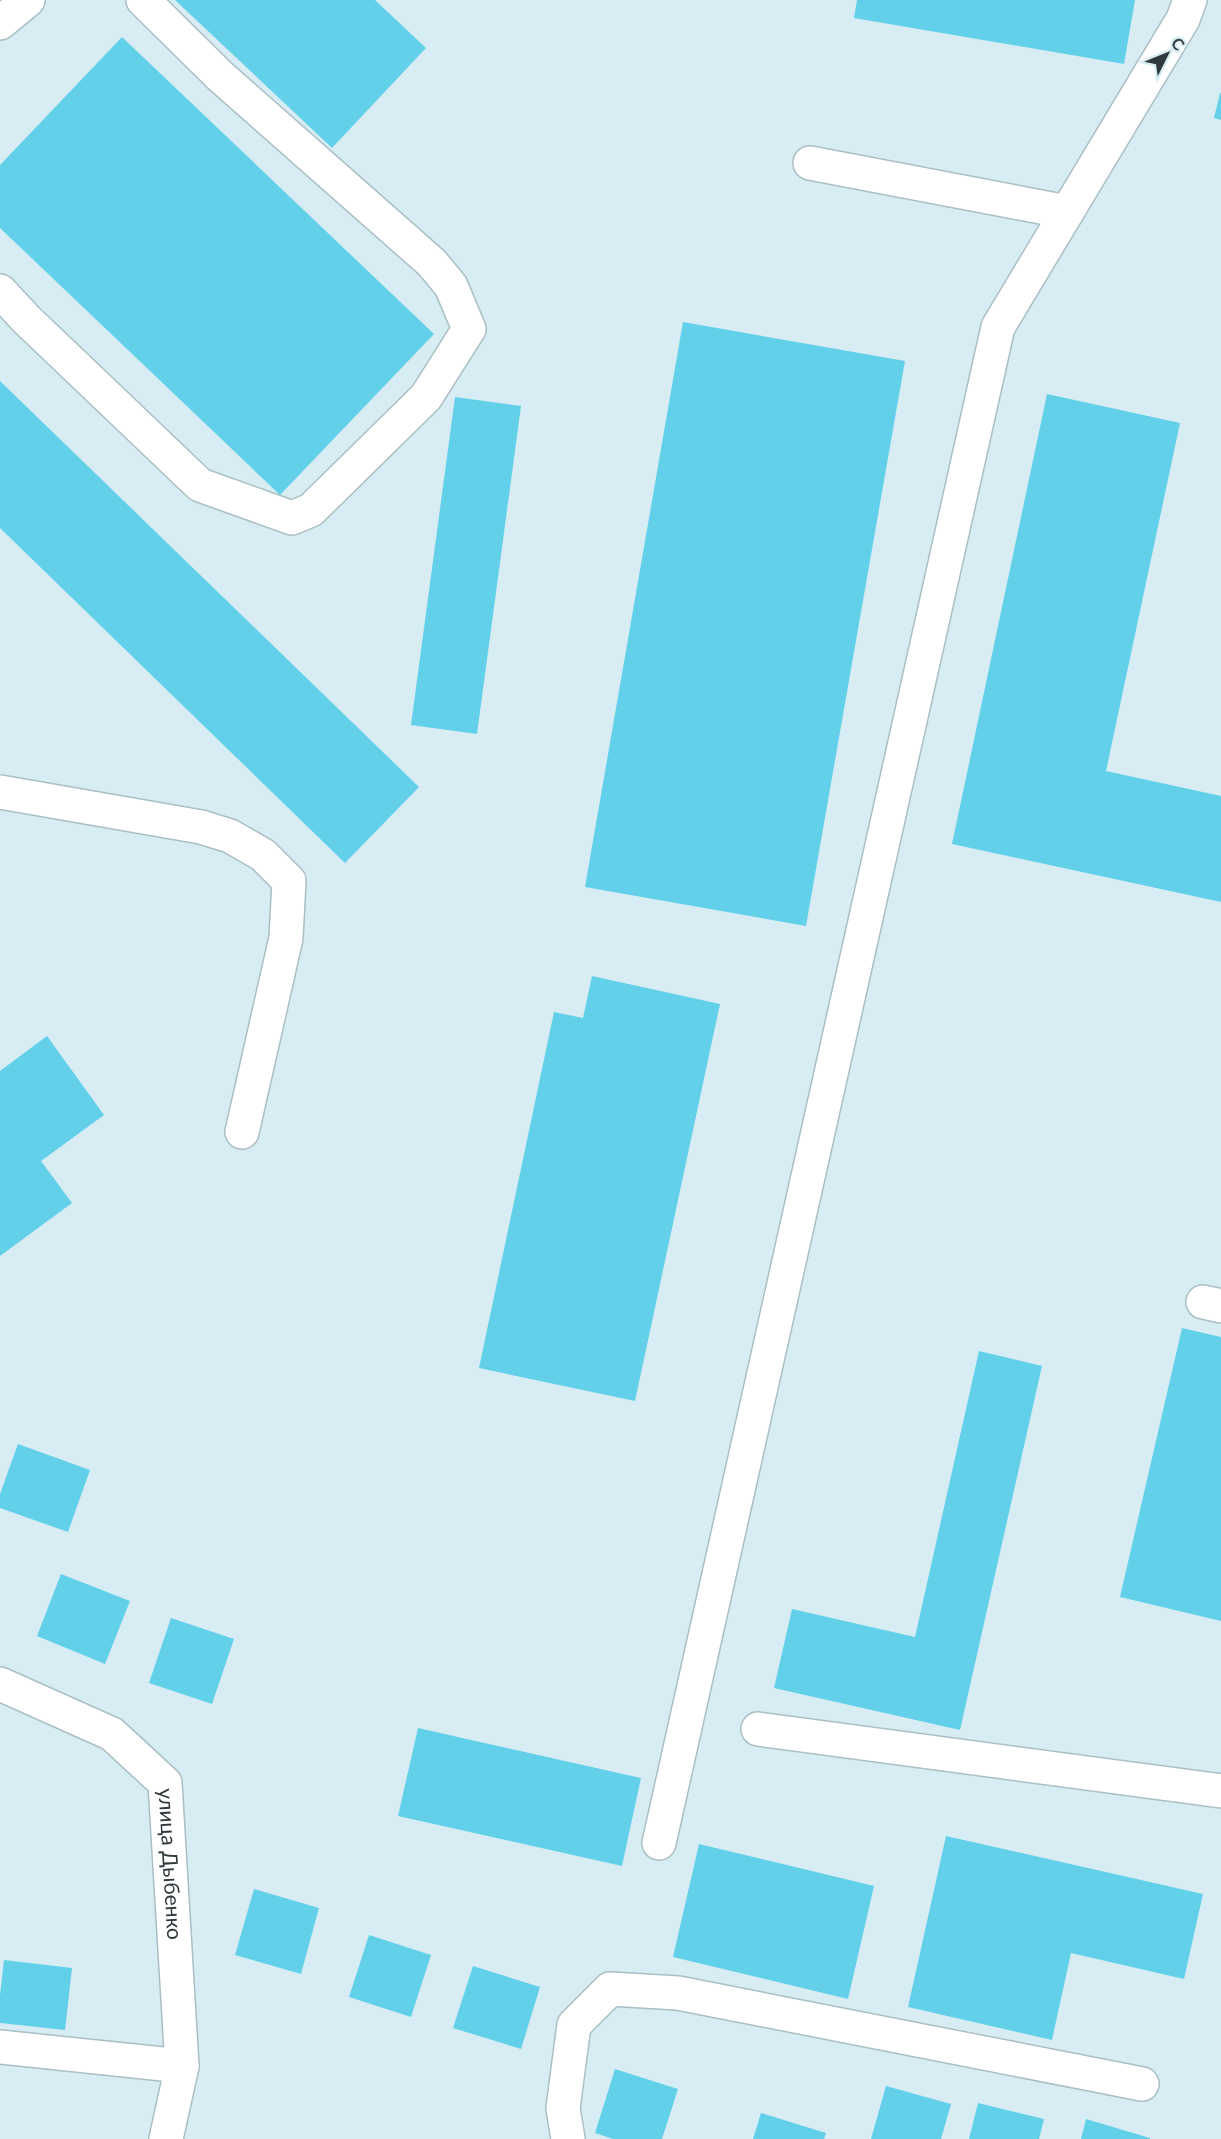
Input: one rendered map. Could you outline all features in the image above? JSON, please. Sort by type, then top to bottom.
[{"type":"street","points":[[0,23],[28,0]]},
{"type":"street","points":[[0,291],[26,319],[200,485],[292,518],[311,510],[426,397],[469,329],[451,286],[432,263],[220,76],[144,0]]},
{"type":"street","points":[[659,1843],[998,327],[1183,19],[1190,0]]},
{"type":"street","points":[[810,163],[1067,212]]},
{"type":"street","points":[[0,792],[201,827],[230,836],[263,855],[289,881],[286,938],[242,1132]]},
{"type":"street","name":"улица Дыбенко","points":[[0,1684],[112,1734],[165,1783],[182,2066],[166,2139]]},
{"type":"street","points":[[758,1730],[1221,1791]]},
{"type":"street","points":[[568,2139],[563,2108],[574,2025],[610,1989],[678,1993],[1142,2084]]},
{"type":"street","points":[[0,2047],[182,2066]]},
{"type":"building","points":[[175,0],[375,0],[426,48],[332,148]]},
{"type":"building","points":[[857,0],[1135,0],[1124,64],[854,18]]},
{"type":"building","points":[[122,37],[434,334],[280,495],[0,228],[0,165]]},
{"type":"building","points":[[1221,93],[1221,120],[1214,118]]},
{"type":"building","points":[[683,322],[905,361],[806,926],[585,887]]},
{"type":"building","points":[[0,381],[419,787],[345,863],[0,528]]},
{"type":"building","points":[[1047,394],[1180,423],[1106,771],[1221,796],[1221,902],[952,844]]},
{"type":"building","points":[[455,397],[521,406],[477,734],[411,725]]},
{"type":"building","points":[[592,976],[720,1004],[635,1401],[479,1368],[554,1012],[583,1018]]},
{"type":"building","points":[[47,1036],[104,1115],[41,1161],[72,1203],[0,1256],[0,1071]]},
{"type":"building","points":[[1182,1328],[1221,1337],[1221,1621],[1120,1597]]},
{"type":"building","points":[[979,1351],[1042,1366],[960,1730],[774,1688],[792,1609],[915,1637]]},
{"type":"building","points":[[18,1444],[90,1470],[68,1532],[0,1508],[0,1494]]},
{"type":"building","points":[[61,1574],[130,1601],[105,1664],[37,1636]]},
{"type":"building","points":[[171,1618],[234,1639],[212,1704],[149,1683]]},
{"type":"building","points":[[418,1728],[641,1778],[622,1866],[398,1816]]},
{"type":"building","points":[[946,1836],[1203,1894],[1184,1979],[1071,1953],[1052,2040],[908,2007]]},
{"type":"building","points":[[699,1844],[874,1886],[848,1999],[673,1957]]},
{"type":"building","points":[[254,1889],[319,1908],[301,1974],[235,1955]]},
{"type":"building","points":[[369,1935],[431,1955],[411,2017],[349,1997]]},
{"type":"building","points":[[4,1960],[72,1968],[65,2030],[0,2023]]},
{"type":"building","points":[[473,1966],[540,1987],[521,2049],[453,2028]]},
{"type":"building","points":[[615,2069],[678,2089],[662,2139],[613,2139],[595,2133]]},
{"type":"building","points":[[886,2086],[951,2104],[941,2139],[871,2139]]},
{"type":"building","points":[[978,2103],[1044,2119],[1039,2139],[969,2139]]},
{"type":"building","points":[[761,2113],[826,2133],[824,2139],[753,2139]]},
{"type":"building","points":[[1086,2119],[1150,2138],[1150,2139],[1081,2139]]}]
